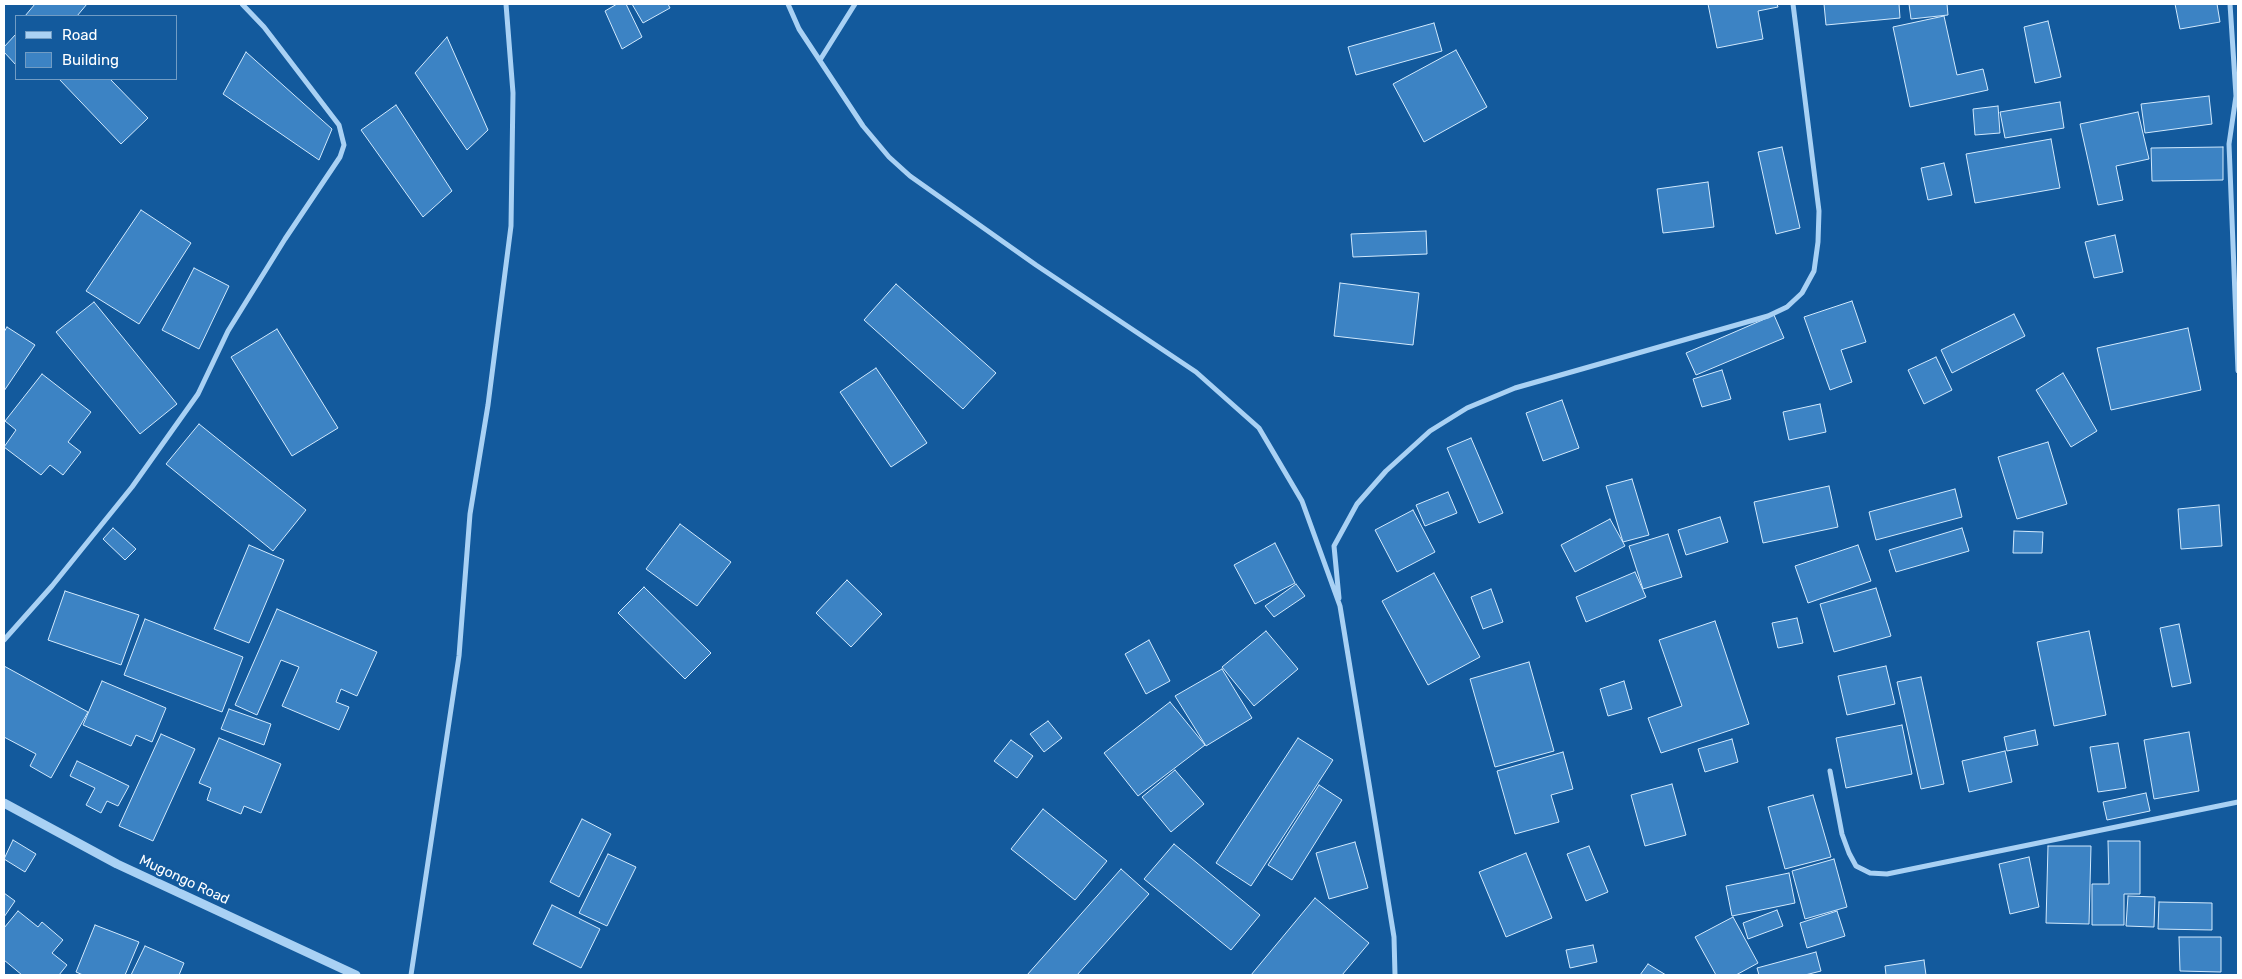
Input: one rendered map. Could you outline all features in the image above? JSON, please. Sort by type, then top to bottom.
[{"type":"street","points":[[4,640],[52,586],[132,487],[198,394],[228,331],[285,239],[340,158],[344,145],[339,125],[264,27],[242,4]]},
{"type":"street","points":[[411,975],[459,656],[470,514],[488,405],[511,226],[513,93],[506,4]]},
{"type":"street","points":[[788,4],[799,29],[864,126],[889,157],[910,176],[1036,265],[1196,372],[1259,428],[1302,501],[1340,606]]},
{"type":"street","points":[[820,60],[854,4]]},
{"type":"street","points":[[1395,975],[1394,937],[1340,606],[1334,546],[1357,504],[1386,471],[1430,431],[1467,408],[1516,388],[1768,316],[1788,307],[1802,293],[1814,271],[1818,242],[1819,211],[1793,4]]},
{"type":"street","points":[[2230,4],[2237,95],[2229,144],[2238,371]]},
{"type":"street","points":[[1830,772],[1842,834],[1849,853],[1856,866],[1870,873],[1887,874],[2238,802]]},
{"type":"street","name":"Mugongo Road","points":[[4,803],[117,864],[356,975]]},
{"type":"building","points":[[35,4],[87,4],[78,15],[26,15]]},
{"type":"building","points":[[617,4],[626,4],[642,37],[622,49],[605,11]]},
{"type":"building","points":[[632,4],[668,4],[670,8],[643,23]]},
{"type":"building","points":[[1708,4],[1777,4],[1778,7],[1758,11],[1763,39],[1717,48]]},
{"type":"building","points":[[1824,4],[1899,4],[1900,18],[1826,25]]},
{"type":"building","points":[[1909,4],[1947,4],[1948,15],[1911,19]]},
{"type":"building","points":[[2175,4],[2217,4],[2220,22],[2180,29]]},
{"type":"building","points":[[1944,16],[1957,75],[1983,69],[1988,90],[1910,107],[1893,27]]},
{"type":"building","points":[[2048,21],[2061,77],[2035,83],[2024,27]]},
{"type":"building","points":[[1434,23],[1442,51],[1356,75],[1348,47]]},
{"type":"building","points":[[15,35],[15,64],[4,52],[4,47]]},
{"type":"building","points":[[447,37],[488,130],[467,150],[415,73]]},
{"type":"building","points":[[1456,50],[1487,107],[1424,142],[1393,84]]},
{"type":"building","points":[[246,52],[332,129],[319,160],[223,94]]},
{"type":"building","points":[[60,80],[111,80],[148,118],[121,144]]},
{"type":"building","points":[[2209,96],[2212,124],[2145,133],[2141,104]]},
{"type":"building","points":[[2060,102],[2064,128],[2005,138],[2000,112]]},
{"type":"building","points":[[396,105],[452,191],[423,217],[361,130]]},
{"type":"building","points":[[1998,106],[2000,133],[1975,135],[1973,109]]},
{"type":"building","points":[[2138,112],[2149,159],[2116,166],[2123,200],[2098,205],[2080,124]]},
{"type":"building","points":[[2051,139],[2060,188],[1975,203],[1966,154]]},
{"type":"building","points":[[1782,147],[1800,228],[1776,234],[1758,152]]},
{"type":"building","points":[[2223,147],[2223,180],[2152,181],[2151,148]]},
{"type":"building","points":[[1944,163],[1952,195],[1928,200],[1921,168]]},
{"type":"building","points":[[1708,182],[1714,227],[1663,233],[1657,189]]},
{"type":"building","points":[[141,210],[191,243],[139,324],[86,291]]},
{"type":"building","points":[[1426,231],[1427,254],[1353,257],[1351,234]]},
{"type":"building","points":[[2115,235],[2123,272],[2094,278],[2085,242]]},
{"type":"building","points":[[194,268],[229,286],[199,349],[162,330]]},
{"type":"building","points":[[1340,283],[1419,293],[1413,345],[1334,336]]},
{"type":"building","points":[[896,284],[996,373],[963,409],[864,320]]},
{"type":"building","points":[[1852,301],[1866,342],[1841,350],[1852,382],[1830,390],[1804,317]]},
{"type":"building","points":[[94,302],[177,404],[140,434],[56,332]]},
{"type":"building","points":[[2014,314],[2025,336],[1952,373],[1941,350]]},
{"type":"building","points":[[1774,315],[1784,338],[1696,375],[1686,353]]},
{"type":"building","points":[[7,327],[35,345],[4,391],[4,332]]},
{"type":"building","points":[[2188,328],[2201,390],[2111,410],[2097,348]]},
{"type":"building","points":[[277,329],[338,428],[292,456],[231,357]]},
{"type":"building","points":[[1936,357],[1952,390],[1924,404],[1908,370]]},
{"type":"building","points":[[876,368],[927,443],[891,467],[840,392]]},
{"type":"building","points":[[1722,370],[1731,399],[1702,407],[1693,379]]},
{"type":"building","points":[[2063,373],[2097,431],[2071,447],[2036,390]]},
{"type":"building","points":[[42,374],[91,412],[68,442],[81,452],[63,475],[50,465],[41,475],[4,447],[16,430],[5,421]]},
{"type":"building","points":[[1562,400],[1579,448],[1543,461],[1526,413]]},
{"type":"building","points":[[1820,404],[1826,432],[1789,440],[1783,412]]},
{"type":"building","points":[[199,424],[306,510],[273,551],[166,464]]},
{"type":"building","points":[[1471,438],[1503,513],[1479,523],[1447,448]]},
{"type":"building","points":[[2048,442],[2067,504],[2017,519],[1998,457]]},
{"type":"building","points":[[1632,479],[1649,535],[1623,542],[1606,486]]},
{"type":"building","points":[[1829,486],[1838,527],[1763,543],[1754,502]]},
{"type":"building","points":[[1955,489],[1962,517],[1876,540],[1869,512]]},
{"type":"building","points":[[1448,492],[1457,513],[1425,526],[1416,505]]},
{"type":"building","points":[[2219,505],[2222,546],[2181,549],[2178,509]]},
{"type":"building","points":[[1413,510],[1435,552],[1397,572],[1375,530]]},
{"type":"building","points":[[1720,517],[1728,542],[1686,555],[1678,530]]},
{"type":"building","points":[[1610,519],[1625,546],[1575,572],[1561,545]]},
{"type":"building","points":[[680,524],[731,562],[697,606],[646,569]]},
{"type":"building","points":[[113,528],[136,549],[125,560],[103,539]]},
{"type":"building","points":[[1962,528],[1969,551],[1896,572],[1889,550]]},
{"type":"building","points":[[2014,531],[2043,532],[2042,553],[2013,553]]},
{"type":"building","points":[[1668,534],[1682,577],[1643,589],[1629,546]]},
{"type":"building","points":[[1275,543],[1295,583],[1255,604],[1234,565]]},
{"type":"building","points":[[249,545],[284,560],[249,643],[214,629]]},
{"type":"building","points":[[1858,545],[1871,581],[1808,603],[1795,566]]},
{"type":"building","points":[[1635,572],[1646,597],[1586,622],[1576,597]]},
{"type":"building","points":[[1434,573],[1480,657],[1428,685],[1382,601]]},
{"type":"building","points":[[847,580],[882,614],[851,647],[816,613]]},
{"type":"building","points":[[1296,584],[1305,596],[1274,617],[1265,606]]},
{"type":"building","points":[[644,587],[711,653],[685,679],[618,613]]},
{"type":"building","points":[[1876,588],[1891,636],[1834,652],[1820,604]]},
{"type":"building","points":[[1491,589],[1503,622],[1483,629],[1471,597]]},
{"type":"building","points":[[65,591],[139,615],[121,665],[48,640]]},
{"type":"building","points":[[277,609],[377,652],[357,696],[341,689],[336,702],[349,707],[339,730],[282,706],[299,667],[281,660],[257,715],[235,705]]},
{"type":"building","points":[[1797,618],[1803,643],[1778,648],[1772,623]]},
{"type":"building","points":[[145,619],[243,657],[222,712],[124,675]]},
{"type":"building","points":[[1715,621],[1749,724],[1661,753],[1648,718],[1682,706],[1659,640]]},
{"type":"building","points":[[2179,624],[2191,683],[2172,687],[2160,628]]},
{"type":"building","points":[[1266,631],[1298,669],[1254,706],[1222,667]]},
{"type":"building","points":[[2089,631],[2106,715],[2054,726],[2037,642]]},
{"type":"building","points":[[1149,640],[1170,681],[1146,694],[1125,654]]},
{"type":"building","points":[[1529,662],[1554,751],[1495,767],[1470,679]]},
{"type":"building","points":[[4,666],[88,712],[51,778],[30,766],[36,754],[4,737]]},
{"type":"building","points":[[1886,666],[1895,704],[1847,715],[1838,676]]},
{"type":"building","points":[[1222,669],[1252,718],[1206,746],[1175,696]]},
{"type":"building","points":[[1921,677],[1944,784],[1921,789],[1897,682]]},
{"type":"building","points":[[102,681],[166,708],[152,742],[136,735],[131,746],[83,725]]},
{"type":"building","points":[[1624,681],[1632,709],[1608,716],[1600,689]]},
{"type":"building","points":[[1170,702],[1205,745],[1138,796],[1104,753]]},
{"type":"building","points":[[229,709],[271,724],[264,745],[221,729]]},
{"type":"building","points":[[1048,721],[1062,738],[1044,752],[1030,734]]},
{"type":"building","points":[[1902,725],[1912,774],[1846,788],[1836,738]]},
{"type":"building","points":[[2035,730],[2038,745],[2007,751],[2004,737]]},
{"type":"building","points":[[2189,732],[2199,791],[2154,799],[2144,740]]},
{"type":"building","points":[[161,734],[195,749],[153,841],[119,826]]},
{"type":"building","points":[[219,738],[281,764],[261,813],[244,806],[241,814],[207,800],[211,788],[199,783]]},
{"type":"building","points":[[1298,738],[1333,760],[1251,886],[1216,863]]},
{"type":"building","points":[[1732,739],[1738,762],[1705,772],[1698,749]]},
{"type":"building","points":[[1011,740],[1033,756],[1017,778],[994,761]]},
{"type":"building","points":[[2118,743],[2126,788],[2098,792],[2090,747]]},
{"type":"building","points":[[2005,751],[2012,782],[1969,792],[1962,761]]},
{"type":"building","points":[[1563,752],[1573,789],[1551,795],[1559,822],[1515,834],[1497,771]]},
{"type":"building","points":[[77,761],[129,786],[118,806],[107,801],[101,813],[86,805],[95,788],[70,776]]},
{"type":"building","points":[[1175,770],[1204,804],[1171,832],[1142,797]]},
{"type":"building","points":[[1672,784],[1686,835],[1645,846],[1631,795]]},
{"type":"building","points":[[1319,785],[1342,800],[1292,880],[1268,865]]},
{"type":"building","points":[[2146,793],[2150,811],[2107,820],[2103,802]]},
{"type":"building","points":[[1813,795],[1831,857],[1785,869],[1768,807]]},
{"type":"building","points":[[1043,809],[1107,861],[1075,900],[1011,849]]},
{"type":"building","points":[[582,819],[611,834],[579,897],[550,882]]},
{"type":"building","points":[[13,840],[36,854],[25,872],[4,859]]},
{"type":"building","points":[[2108,841],[2140,841],[2140,894],[2124,894],[2124,925],[2092,925],[2092,884],[2109,884]]},
{"type":"building","points":[[1355,842],[1368,888],[1329,899],[1316,853]]},
{"type":"building","points":[[1174,844],[1260,915],[1231,950],[1144,879]]},
{"type":"building","points":[[1589,846],[1608,892],[1586,901],[1567,854]]},
{"type":"building","points":[[2048,846],[2091,846],[2089,924],[2046,923]]},
{"type":"building","points":[[1526,853],[1552,918],[1506,937],[1479,872]]},
{"type":"building","points":[[608,854],[636,867],[607,926],[579,913]]},
{"type":"building","points":[[2029,857],[2039,907],[2010,914],[1999,864]]},
{"type":"building","points":[[1834,859],[1847,907],[1805,919],[1792,871]]},
{"type":"building","points":[[1121,869],[1149,894],[1077,975],[1027,975]]},
{"type":"building","points":[[1789,873],[1795,903],[1732,916],[1726,886]]},
{"type":"building","points":[[4,893],[15,901],[4,917]]},
{"type":"building","points":[[2128,896],[2155,897],[2154,927],[2126,926]]},
{"type":"building","points":[[1315,898],[1369,943],[1342,975],[1251,975]]},
{"type":"building","points":[[2159,902],[2212,903],[2212,930],[2158,929]]},
{"type":"building","points":[[552,905],[600,929],[581,968],[533,944]]},
{"type":"building","points":[[1777,910],[1783,926],[1748,939],[1743,923]]},
{"type":"building","points":[[18,911],[38,927],[42,922],[63,940],[52,953],[67,965],[59,975],[22,975],[4,960],[4,928]]},
{"type":"building","points":[[1837,911],[1845,936],[1807,948],[1800,923]]},
{"type":"building","points":[[1733,917],[1758,963],[1736,975],[1716,975],[1695,937]]},
{"type":"building","points":[[95,925],[139,942],[125,975],[83,975],[76,972]]},
{"type":"building","points":[[2179,937],[2221,937],[2221,972],[2180,971]]},
{"type":"building","points":[[1593,945],[1597,962],[1570,968],[1566,950]]},
{"type":"building","points":[[145,946],[184,963],[179,975],[131,975]]},
{"type":"building","points":[[1816,952],[1821,971],[1805,975],[1759,975],[1757,968]]},
{"type":"building","points":[[1924,960],[1926,975],[1886,975],[1885,966]]},
{"type":"building","points":[[1648,964],[1666,975],[1640,975]]}]
